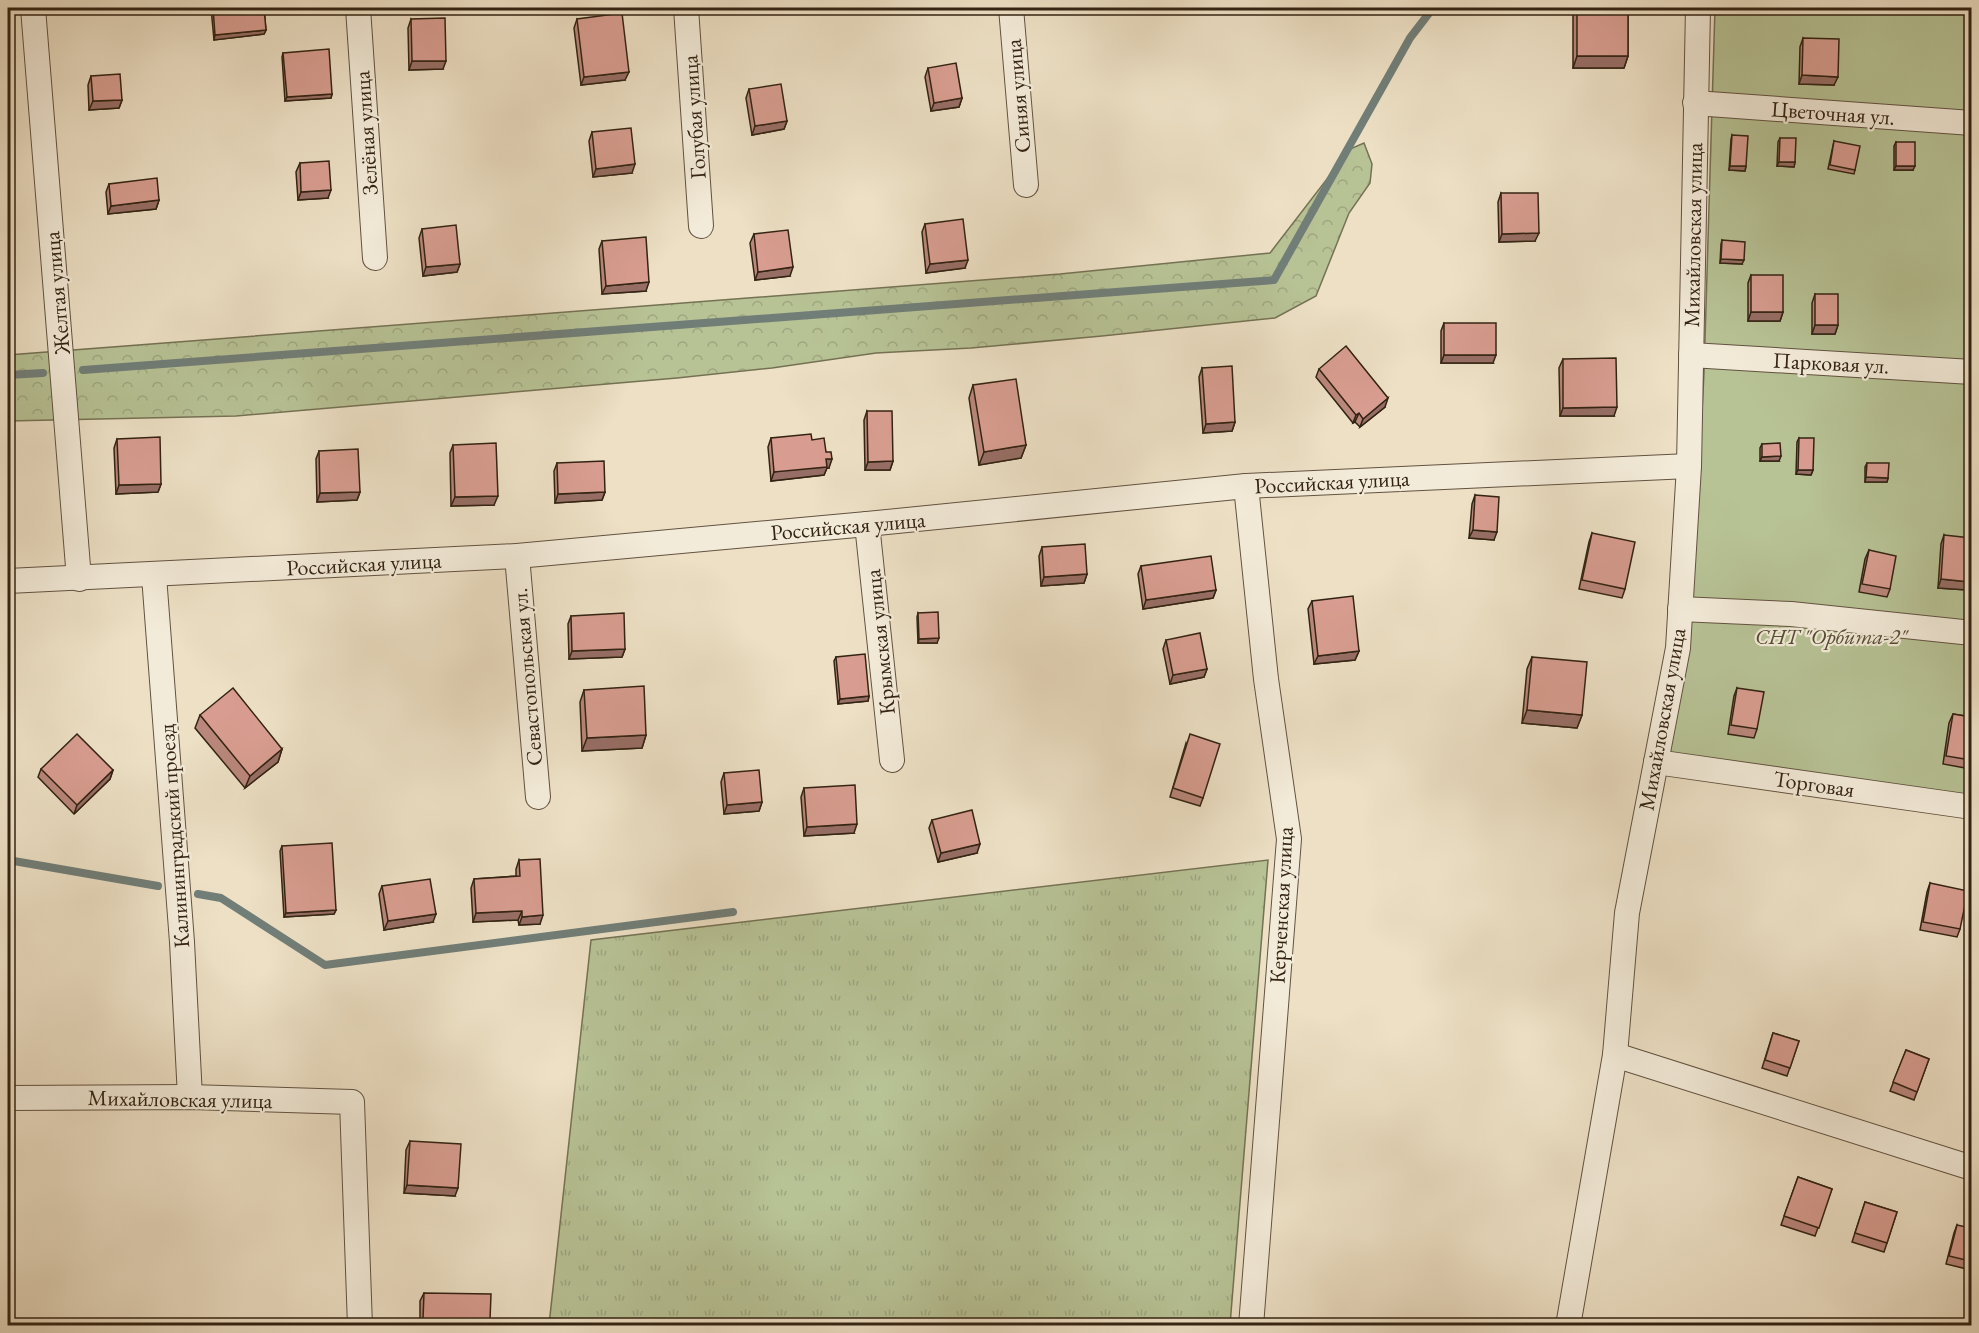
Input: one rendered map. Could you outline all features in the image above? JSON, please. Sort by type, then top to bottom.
[{"type":"street","name":"Желтая улица","points":[[33,8],[79,579]]},
{"type":"street","name":"Зелёная улица","points":[[358,8],[375,258]]},
{"type":"street","name":"Голубая улица","points":[[686,8],[702,226]]},
{"type":"street","name":"Синяя улица","points":[[1011,8],[1026,185]]},
{"type":"street","name":"Михайловская улица","points":[[1568,1326],[1615,1055],[1627,913],[1678,648],[1689,466],[1698,8]]},
{"type":"street","name":"Цветочная ул.","points":[[1695,103],[1971,123]]},
{"type":"street","name":"Парковая ул.","points":[[1691,355],[1971,372]]},
{"type":"street","name":"Российская улица","points":[[8,581],[154,576],[517,556],[1246,486],[1689,466]]},
{"type":"street","name":"Керченская улица","points":[[1246,486],[1266,679],[1289,839],[1251,1326]]},
{"type":"street","name":"Крымская улица","points":[[867,524],[892,760]]},
{"type":"street","name":"Севастопольская ул.","points":[[517,556],[538,797]]},
{"type":"street","name":"Калининградский проезд","points":[[154,576],[182,942],[190,1098]]},
{"type":"street","points":[[1680,609],[1791,614],[1971,633]]},
{"type":"street","name":"Торговая","points":[[1656,762],[1971,807]]},
{"type":"street","points":[[1615,1055],[1971,1168]]},
{"type":"street","name":"Михайловская улица","points":[[8,1098],[190,1098],[352,1102],[360,1326]]},
{"type":"green space","name":"СНТ \"Орбита-2\"","points":[[1715,8],[1971,8],[1971,799],[1667,755],[1690,642],[1704,373]]},
{"type":"green space","points":[[1364,143],[1372,164],[1370,183],[1349,213],[1316,296],[1275,318],[971,348],[876,353],[772,368],[677,378],[236,416],[8,421],[8,355],[1060,274],[1270,253],[1350,149]]},
{"type":"green space","points":[[1268,860],[1230,1325],[549,1325],[591,940]]},
{"type":"building","points":[[213,8],[264,8],[266,30],[215,35]]},
{"type":"building","points":[[1577,8],[1628,8],[1628,56],[1577,56]]},
{"type":"building","points":[[622,13],[629,72],[584,77],[577,19]]},
{"type":"building","points":[[445,18],[446,61],[412,61],[411,19]]},
{"type":"building","points":[[1803,38],[1839,39],[1838,77],[1802,75]]},
{"type":"building","points":[[329,49],[332,94],[287,97],[283,53]]},
{"type":"building","points":[[956,63],[962,98],[934,103],[928,68]]},
{"type":"building","points":[[120,74],[122,100],[93,101],[91,76]]},
{"type":"building","points":[[781,84],[787,121],[755,126],[749,89]]},
{"type":"building","points":[[631,128],[635,164],[596,169],[592,132]]},
{"type":"building","points":[[1732,135],[1748,136],[1746,166],[1730,166]]},
{"type":"building","points":[[1780,138],[1796,138],[1795,162],[1779,162]]},
{"type":"building","points":[[1834,141],[1860,146],[1855,170],[1830,165]]},
{"type":"building","points":[[1896,142],[1915,142],[1915,166],[1896,166]]},
{"type":"building","points":[[329,161],[331,190],[301,192],[300,163]]},
{"type":"building","points":[[157,178],[159,200],[111,206],[109,184]]},
{"type":"building","points":[[1501,193],[1538,193],[1539,233],[1502,234]]},
{"type":"building","points":[[963,219],[968,260],[930,264],[925,224]]},
{"type":"building","points":[[456,225],[460,264],[426,267],[422,229]]},
{"type":"building","points":[[788,230],[793,267],[758,272],[754,234]]},
{"type":"building","points":[[646,237],[649,282],[606,286],[602,241]]},
{"type":"building","points":[[1722,240],[1745,242],[1744,260],[1721,259]]},
{"type":"building","points":[[1751,275],[1783,275],[1783,312],[1751,312]]},
{"type":"building","points":[[1815,294],[1838,294],[1838,325],[1815,325]]},
{"type":"building","points":[[1444,323],[1496,323],[1496,355],[1444,355]]},
{"type":"building","points":[[1346,346],[1388,398],[1363,419],[1359,413],[1356,415],[1319,369]]},
{"type":"building","points":[[1616,358],[1617,407],[1563,408],[1563,359]]},
{"type":"building","points":[[1232,366],[1235,422],[1206,424],[1202,368]]},
{"type":"building","points":[[1016,379],[1026,445],[984,452],[973,385]]},
{"type":"building","points":[[867,411],[892,411],[893,461],[868,462]]},
{"type":"building","points":[[811,434],[812,440],[824,438],[826,452],[831,452],[832,459],[826,459],[827,467],[774,472],[771,438]]},
{"type":"building","points":[[160,437],[161,484],[119,485],[117,439]]},
{"type":"building","points":[[1799,438],[1814,438],[1813,470],[1798,470]]},
{"type":"building","points":[[496,443],[498,496],[455,497],[453,445]]},
{"type":"building","points":[[1780,443],[1781,456],[1762,457],[1762,444]]},
{"type":"building","points":[[358,449],[360,492],[320,493],[319,451]]},
{"type":"building","points":[[604,461],[605,492],[558,494],[557,463]]},
{"type":"building","points":[[1867,463],[1889,463],[1888,478],[1866,477]]},
{"type":"building","points":[[1475,495],[1499,497],[1497,532],[1473,530]]},
{"type":"building","points":[[1592,533],[1635,542],[1625,589],[1582,580]]},
{"type":"building","points":[[1944,535],[1971,538],[1970,582],[1941,579]]},
{"type":"building","points":[[1085,544],[1087,574],[1044,577],[1042,547]]},
{"type":"building","points":[[1869,550],[1896,556],[1890,589],[1862,584]]},
{"type":"building","points":[[1211,556],[1216,590],[1146,600],[1141,566]]},
{"type":"building","points":[[1353,596],[1359,651],[1318,656],[1312,601]]},
{"type":"building","points":[[938,612],[939,638],[919,639],[918,613]]},
{"type":"building","points":[[624,613],[625,649],[572,651],[571,616]]},
{"type":"building","points":[[1200,633],[1207,669],[1173,675],[1166,640]]},
{"type":"building","points":[[865,654],[869,696],[840,699],[836,657]]},
{"type":"building","points":[[1532,657],[1587,662],[1582,715],[1527,710]]},
{"type":"building","points":[[644,686],[646,735],[587,738],[584,690]]},
{"type":"building","points":[[233,688],[282,749],[250,776],[200,715]]},
{"type":"building","points":[[1737,688],[1764,692],[1757,729],[1731,725]]},
{"type":"building","points":[[1953,714],[1971,717],[1971,760],[1946,756]]},
{"type":"building","points":[[77,734],[113,770],[77,805],[41,769]]},
{"type":"building","points":[[1190,734],[1220,744],[1203,798],[1173,788]]},
{"type":"building","points":[[759,770],[762,802],[727,805],[724,773]]},
{"type":"building","points":[[855,785],[857,824],[807,827],[804,788]]},
{"type":"building","points":[[972,810],[980,844],[941,853],[932,820]]},
{"type":"building","points":[[332,843],[336,910],[286,913],[282,846]]},
{"type":"building","points":[[540,859],[543,915],[522,917],[522,911],[476,913],[474,879],[520,876],[519,860]]},
{"type":"building","points":[[430,879],[436,914],[388,921],[382,886]]},
{"type":"building","points":[[1930,883],[1968,891],[1960,929],[1923,922]]},
{"type":"building","points":[[1773,1033],[1799,1041],[1790,1068],[1765,1060]]},
{"type":"building","points":[[1906,1050],[1929,1059],[1917,1092],[1893,1082]]},
{"type":"building","points":[[410,1141],[461,1144],[458,1188],[407,1185]]},
{"type":"building","points":[[1798,1177],[1832,1189],[1819,1228],[1784,1216]]},
{"type":"building","points":[[1865,1202],[1897,1212],[1887,1243],[1855,1233]]},
{"type":"building","points":[[1957,1225],[1971,1228],[1970,1261],[1949,1256]]},
{"type":"building","points":[[424,1293],[491,1294],[490,1320],[423,1319]]},
{"type":"waterway","points":[[83,370],[1274,280],[1410,38],[1433,8]]},
{"type":"waterway","points":[[8,375],[43,373]]},
{"type":"waterway","points":[[8,860],[158,886]]},
{"type":"waterway","points":[[198,894],[221,898],[325,965],[733,912]]}]
